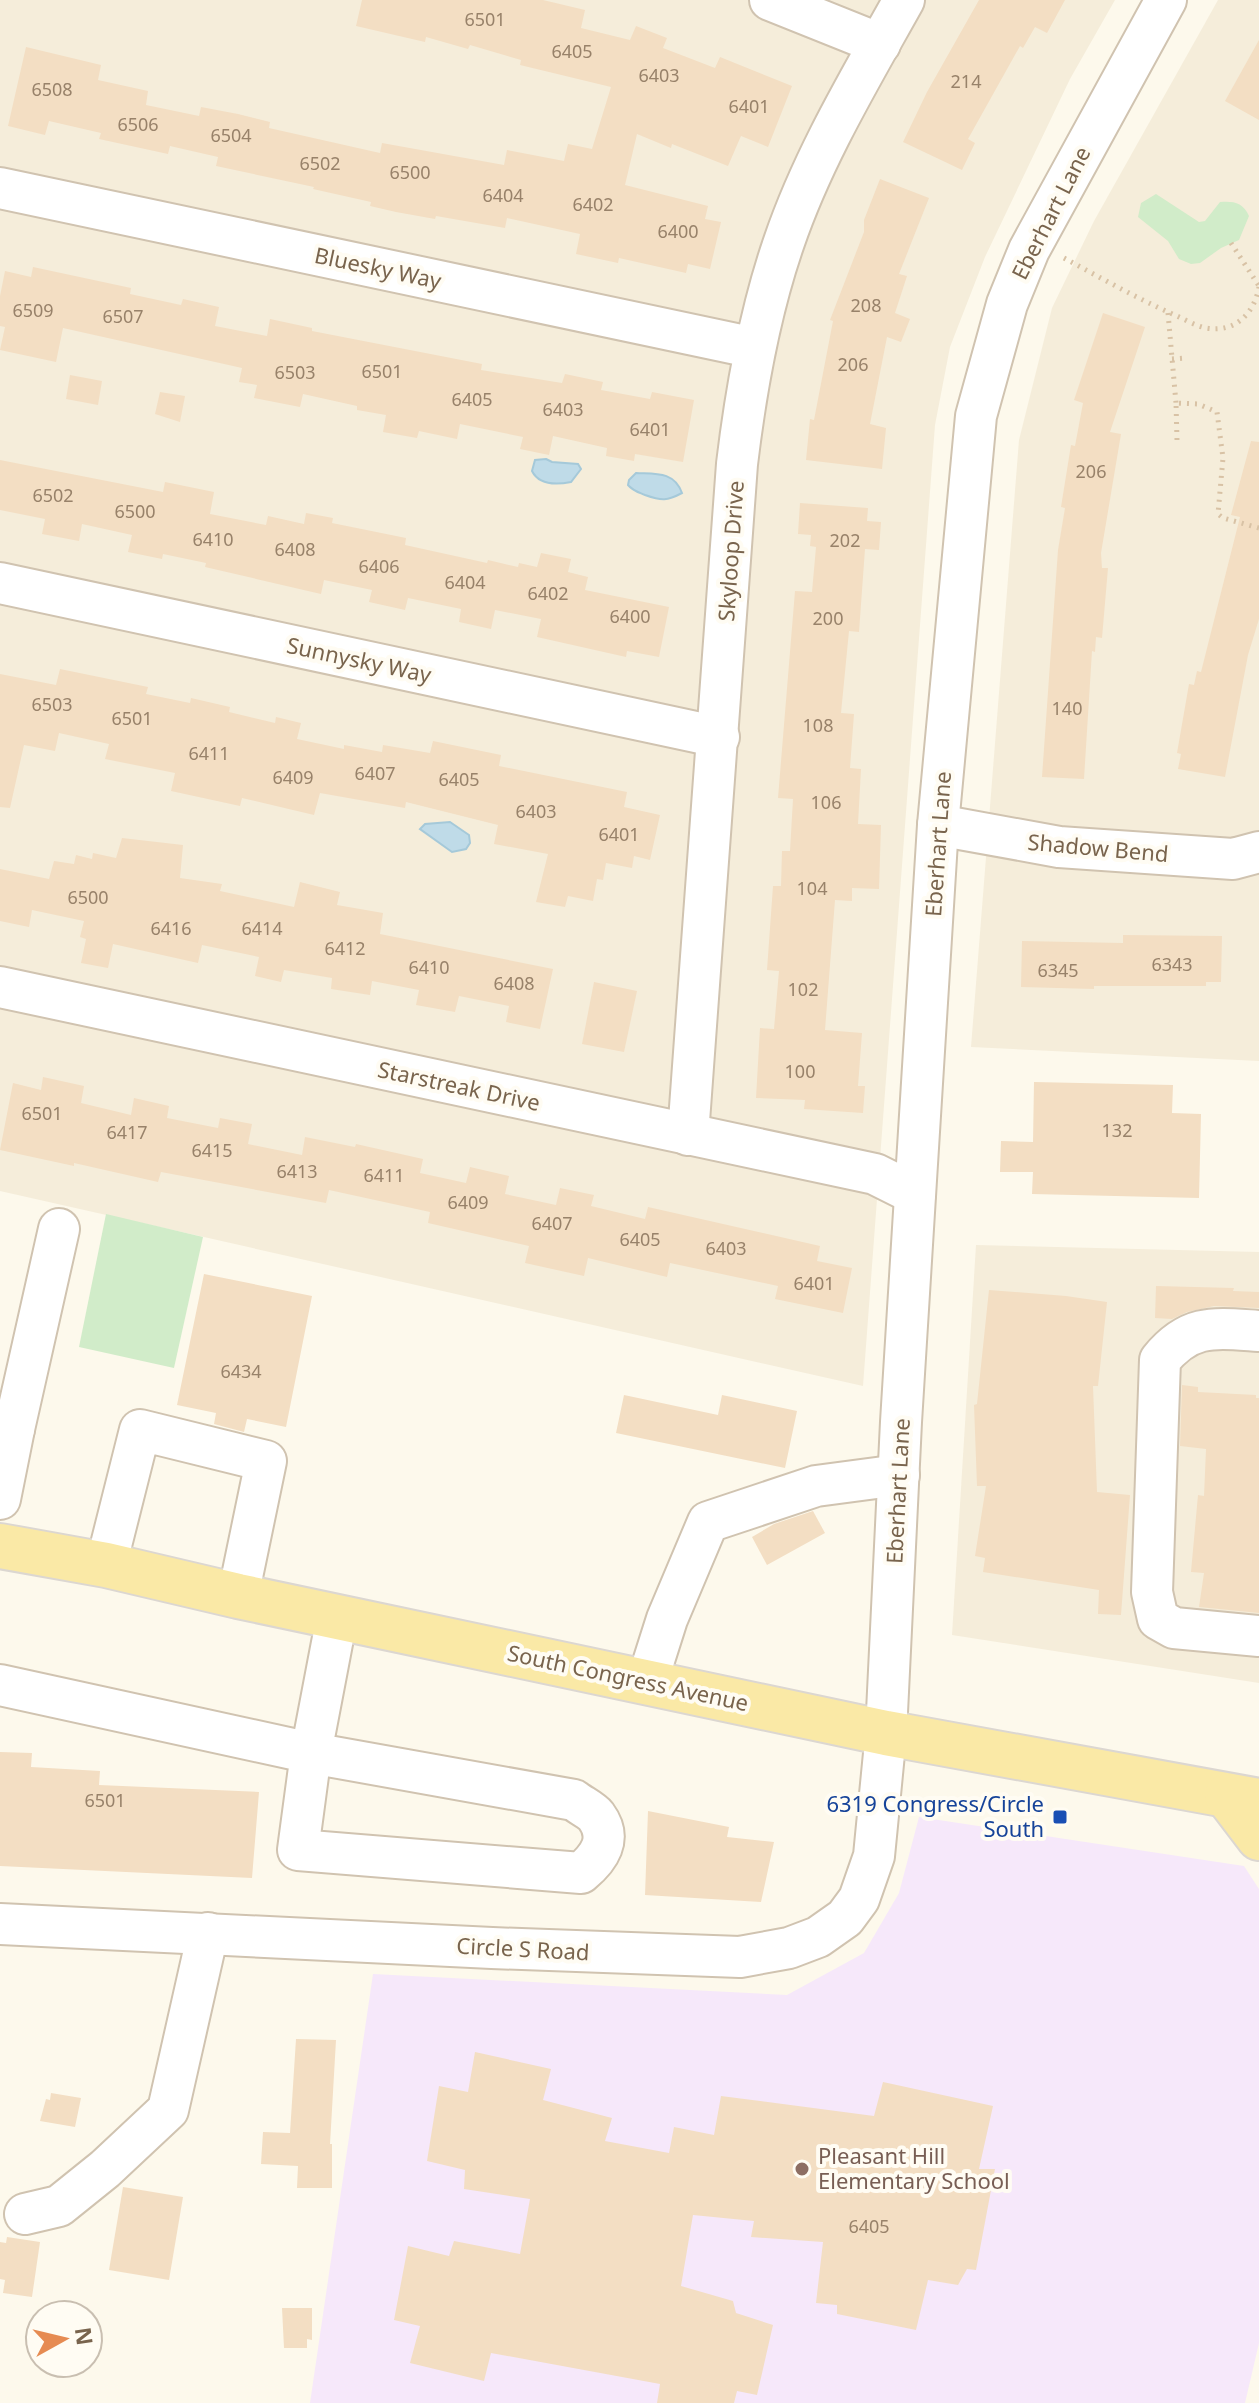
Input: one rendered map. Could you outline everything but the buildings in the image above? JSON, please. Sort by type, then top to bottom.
[{"type":"main road","name":"South Congress Avenue","points":[[0,1546],[106,1565],[238,1596],[886,1733],[1243,1799]]},
{"type":"main road","points":[[1243,1799],[1259,1838]]},
{"type":"street","points":[[770,0],[880,44]]},
{"type":"street","name":"Skyloop Drive","points":[[688,1135],[737,464],[755,348],[784,242],[805,188],[834,126],[904,0]]},
{"type":"street","name":"Eberhart Lane","points":[[886,1733],[938,825],[972,440],[991,356],[1029,250],[1166,0]]},
{"type":"street","name":"Bluesky Way","points":[[0,188],[755,348]]},
{"type":"street","name":"Sunnysky Way","points":[[0,583],[719,737]]},
{"type":"street","name":"Shadow Bend","points":[[938,825],[1059,847],[1233,859],[1259,852]]},
{"type":"street","name":"Starstreak Drive","points":[[0,987],[875,1174],[915,1194]]},
{"type":"street","points":[[0,1499],[7,1427],[59,1229]]},
{"type":"street","points":[[1259,1331],[1210,1327],[1174,1344],[1160,1360],[1152,1592],[1158,1619],[1174,1628],[1259,1636]]},
{"type":"street","points":[[106,1565],[140,1430],[266,1461],[238,1596]]},
{"type":"street","points":[[647,1682],[667,1619],[708,1522],[816,1486],[899,1475]]},
{"type":"street","points":[[0,1685],[311,1753],[574,1800],[595,1815],[603,1836],[599,1858],[581,1873],[298,1850],[311,1753],[337,1617]]},
{"type":"street","name":"Circle S Road","points":[[0,1924],[682,1956],[740,1957],[789,1948],[818,1937],[845,1918],[859,1899],[874,1856],[886,1733]]},
{"type":"street","points":[[25,2214],[59,2206],[105,2169],[168,2110],[208,1933]]},
{"type":"path","points":[[1064,258],[1167,312],[1205,328],[1229,327],[1252,309],[1259,287],[1231,243]]},
{"type":"path","points":[[1167,312],[1177,440]]},
{"type":"path","points":[[1172,359],[1186,358]]},
{"type":"path","points":[[1176,403],[1198,404],[1217,412],[1223,458],[1218,514],[1259,528]]},
{"type":"shaded area","points":[[0,0],[1115,0],[1070,79],[985,257],[950,347],[935,425],[863,1386],[0,1191]]},
{"type":"shaded area","points":[[1218,0],[1259,0],[1259,1061],[971,1047],[1019,440],[1052,308],[1094,221]]},
{"type":"shaded area","points":[[976,1245],[1259,1252],[1259,1683],[952,1635]]},
{"type":"shaded area","name":"Pleasant Hill Elementary School","points":[[919,1817],[1244,1866],[1259,1889],[1259,2343],[1245,2403],[310,2403],[373,1974],[787,1995],[864,1953],[899,1893]]},
{"type":"green space","points":[[1156,194],[1199,222],[1205,221],[1220,202],[1237,203],[1249,216],[1239,240],[1200,263],[1191,264],[1179,259],[1168,241],[1138,217],[1141,203]]},
{"type":"green space","points":[[106,1214],[203,1237],[174,1368],[79,1347]]},
{"type":"water","points":[[535,460],[578,464],[581,469],[571,482],[548,483],[532,471]]},
{"type":"water","points":[[636,473],[669,477],[682,493],[664,499],[638,492],[628,485]]},
{"type":"water","points":[[450,822],[469,835],[470,843],[466,849],[452,852],[420,829],[425,824]]},
{"type":"place","name":"6319 Congress/Circle South","points":[[1060,1817]]},
{"type":"place","name":"Pleasant Hill Elementary School","points":[[802,2169]]}]
